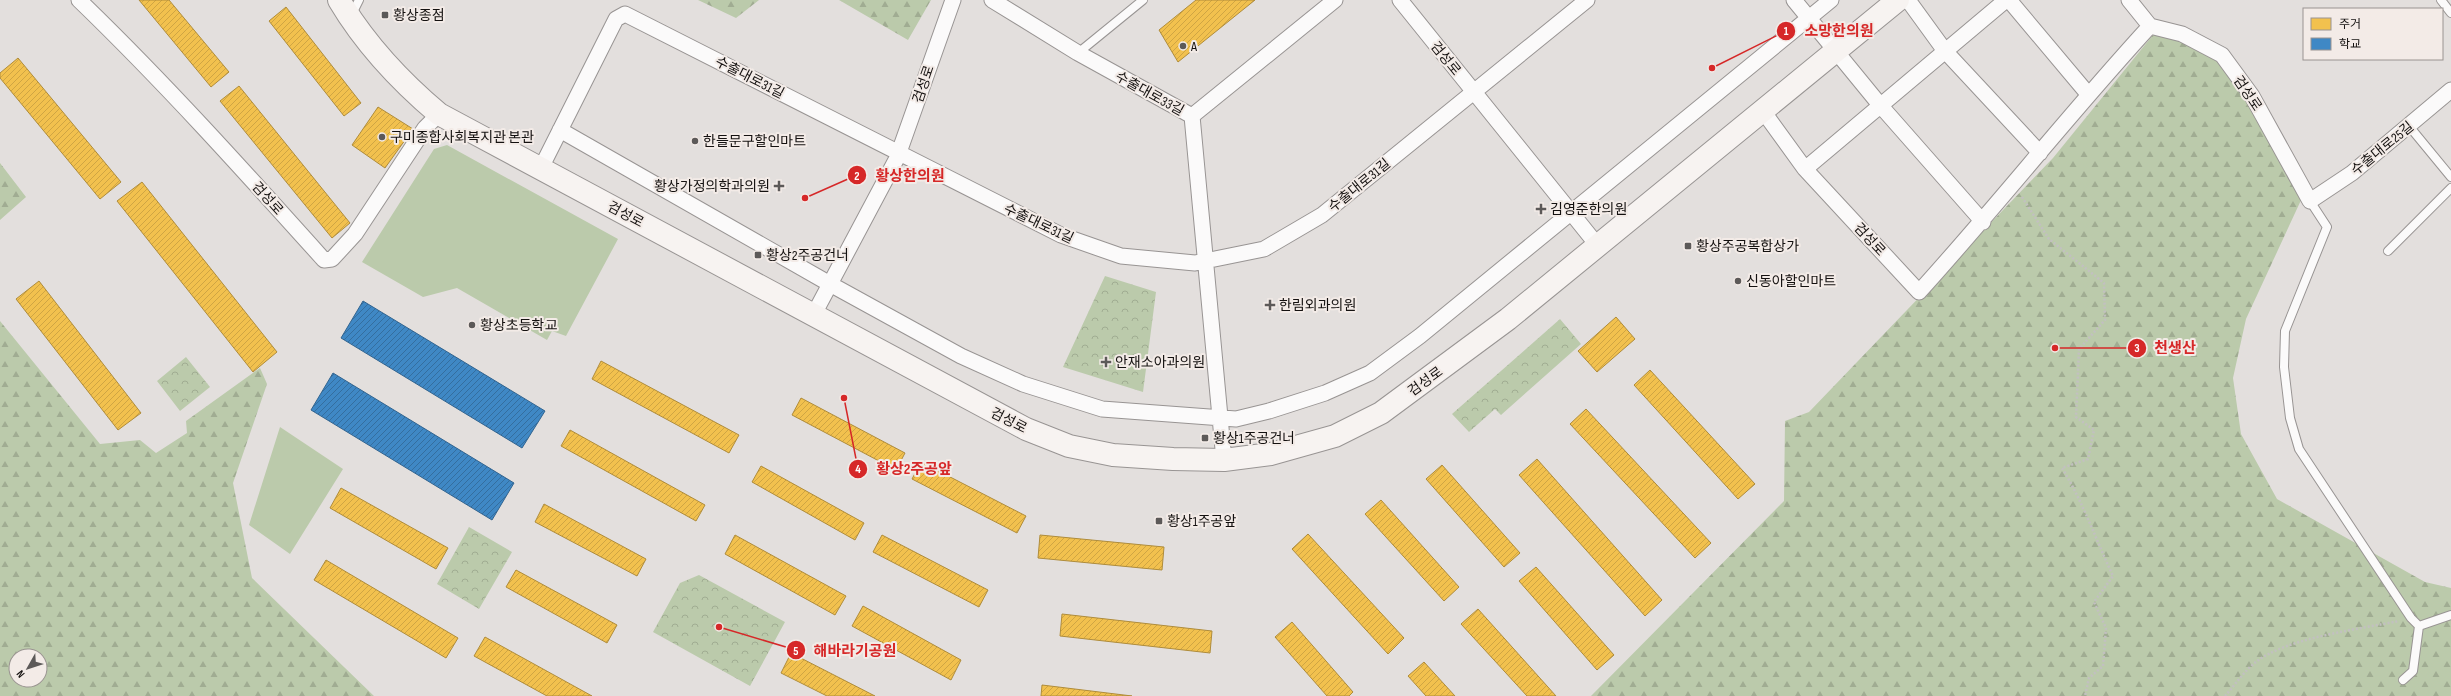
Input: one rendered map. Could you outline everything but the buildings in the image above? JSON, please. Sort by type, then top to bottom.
[{"type":"street","name":"검성로","points":[[79,0],[141,60],[324,260],[332,258],[355,234],[426,128],[439,114]]},
{"type":"street","name":"검성로","points":[[339,0],[354,9],[415,93],[439,114],[1026,429],[1069,446],[1113,455],[1224,460],[1271,454],[1335,436],[1381,413],[1508,319],[1898,0]]},
{"type":"street","name":"검성로","points":[[813,316],[899,153],[953,0]]},
{"type":"street","name":"수출대로33길","points":[[992,0],[1078,53],[1192,116],[1335,0]]},
{"type":"street","name":"검성로","points":[[1400,0],[1598,246]]},
{"type":"street","name":"수출대로31길","points":[[541,168],[616,19],[625,14],[1061,235],[1121,256],[1195,263],[1264,250],[1322,215],[1587,0]]},
{"type":"street","points":[[1794,0],[1880,105],[1983,222]]},
{"type":"street","points":[[560,130],[830,284],[961,356],[1023,384],[1102,409],[1236,419],[1269,412],[1325,392],[1370,373],[1420,336],[1831,0]]},
{"type":"street","points":[[1908,0],[1946,51],[2040,152]]},
{"type":"street","points":[[1805,169],[2006,0]]},
{"type":"street","points":[[2009,0],[2088,94]]},
{"type":"street","points":[[2129,0],[2150,26]]},
{"type":"street","name":"검성로","points":[[1763,111],[1805,169],[1919,292],[1983,222],[2088,94],[2150,26],[2182,34],[2222,55],[2252,96],[2310,201]]},
{"type":"street","name":"수출대로25길","points":[[2310,201],[2352,173],[2451,90]]},
{"type":"street","points":[[1192,116],[1224,460]]},
{"type":"lane","points":[[1078,53],[1143,0]]},
{"type":"lane","points":[[2441,0],[2451,13]]},
{"type":"lane","points":[[2409,126],[2451,177]]},
{"type":"lane","points":[[2388,252],[2451,188]]},
{"type":"lane","points":[[2310,201],[2326,227],[2285,331],[2284,367],[2290,418],[2299,449],[2411,618],[2419,626]]},
{"type":"lane","points":[[2419,626],[2451,615]]},
{"type":"lane","points":[[2403,680],[2413,671],[2419,626]]},
{"type":"path","points":[[2014,185],[2049,239],[2104,282],[2105,320],[2079,349],[2076,417],[2094,430],[2088,459],[2062,468],[2076,491],[2093,535],[2113,576],[2094,602],[2106,628],[2103,666],[2089,678],[2085,696]]},
{"type":"path","points":[[2225,696],[2256,662],[2278,651],[2303,642],[2411,618]]},
{"type":"green space","points":[[698,0],[759,0],[736,18]]},
{"type":"green space","points":[[839,0],[931,0],[908,40]]},
{"type":"green space","points":[[2153,35],[2184,40],[2220,59],[2254,95],[2302,198],[2246,319],[2233,378],[2241,434],[2277,499],[2425,582],[2451,588],[2451,696],[1591,696],[1784,501],[1785,421],[1809,412],[2053,158]]},
{"type":"green space","points":[[447,145],[618,239],[566,336],[552,331],[547,340],[457,288],[423,297],[362,262],[434,149]]},
{"type":"green space","points":[[0,163],[26,197],[0,220]]},
{"type":"green space","points":[[1105,276],[1156,292],[1143,392],[1063,367]]},
{"type":"green space","points":[[1560,319],[1581,344],[1501,415],[1495,409],[1469,432],[1452,414]]},
{"type":"green space","points":[[0,321],[100,444],[140,440],[156,453],[187,433],[186,421],[260,368],[267,384],[233,483],[252,578],[374,696],[0,696]]},
{"type":"green space","points":[[186,357],[210,387],[180,411],[157,381]]},
{"type":"green space","points":[[280,427],[343,469],[290,554],[249,525]]},
{"type":"green space","points":[[469,527],[512,552],[479,609],[437,584]]},
{"type":"green space","points":[[699,575],[785,622],[750,686],[653,632],[680,583]]},
{"type":"place","name":"황상종점","points":[[385,15]]},
{"type":"place","name":"A","points":[[1183,46]]},
{"type":"place","name":"소망한의원","points":[[1712,68]]},
{"type":"place","name":"구미종합사회복지관 본관","points":[[382,137]]},
{"type":"place","name":"한들문구할인마트","points":[[695,141]]},
{"type":"place","name":"황상가정의학과의원","points":[[779,186]]},
{"type":"place","name":"황상한의원","points":[[805,198]]},
{"type":"place","name":"김영준한의원","points":[[1541,209]]},
{"type":"place","name":"황상주공복합상가","points":[[1688,246]]},
{"type":"place","name":"황상2주공건너","points":[[758,255]]},
{"type":"place","name":"신동아할인마트","points":[[1738,281]]},
{"type":"place","name":"한림외과의원","points":[[1270,305]]},
{"type":"place","name":"황상초등학교","points":[[472,325]]},
{"type":"place","name":"천생산","points":[[2055,348]]},
{"type":"place","name":"안재소아과의원","points":[[1106,362]]},
{"type":"place","name":"황상2주공앞","points":[[844,398]]},
{"type":"place","name":"황상1주공건너","points":[[1205,438]]},
{"type":"place","name":"황상1주공앞","points":[[1159,521]]},
{"type":"place","name":"해바라기공원","points":[[719,627]]}]
